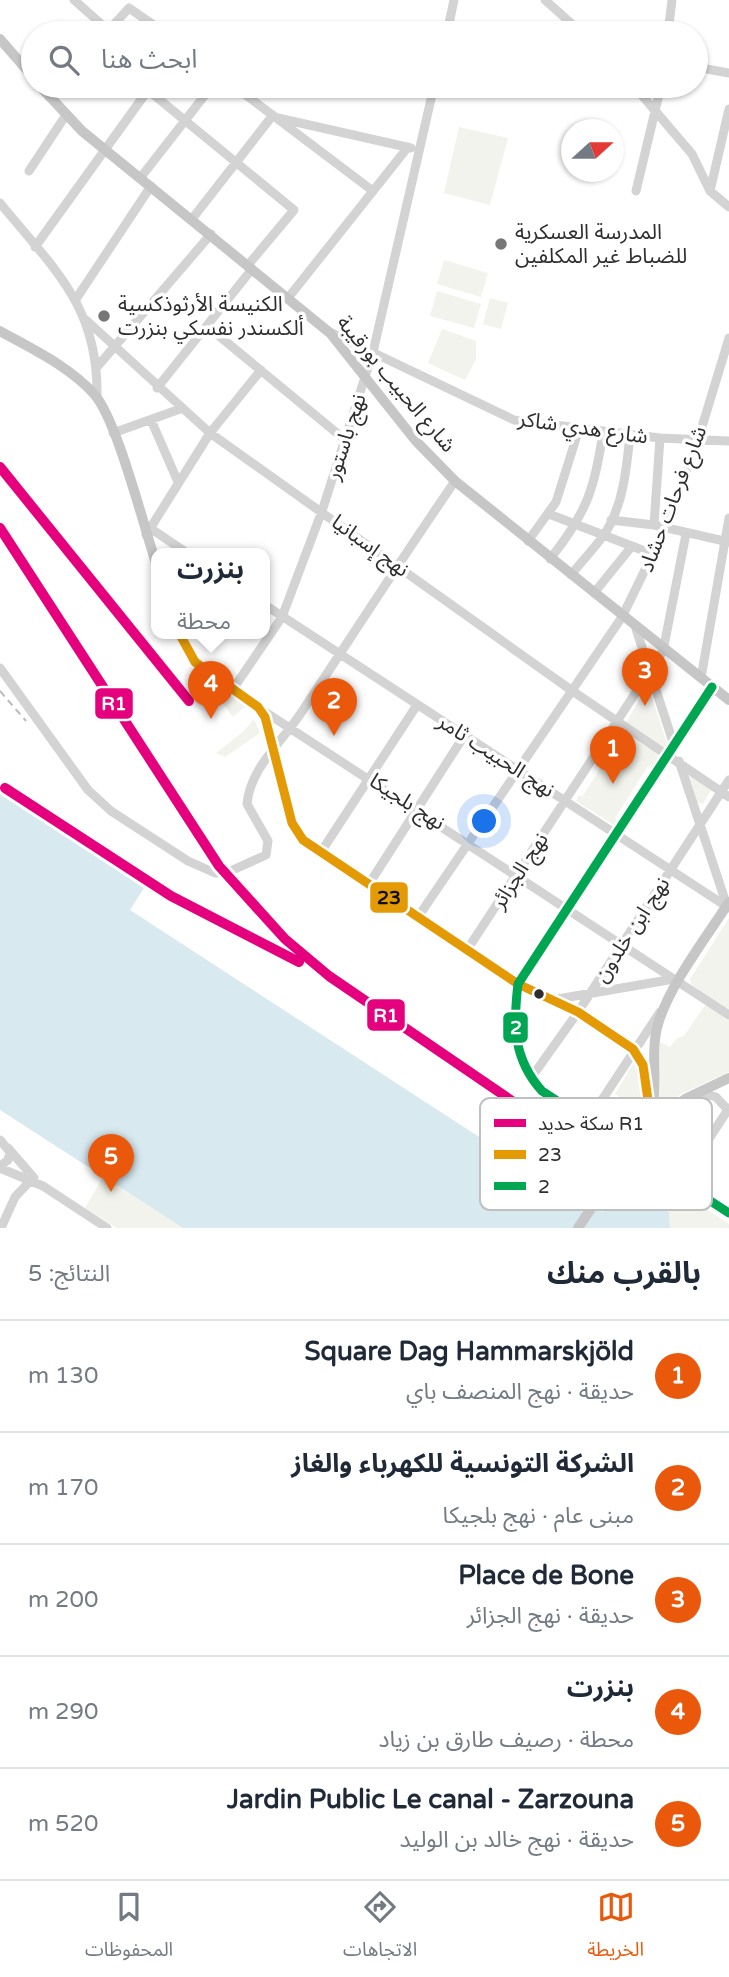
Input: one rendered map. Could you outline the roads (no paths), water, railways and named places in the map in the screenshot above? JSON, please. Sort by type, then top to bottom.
[{"type":"main road","points":[[0,39],[21,63]]},
{"type":"main road","name":"شارع الحبيب بورقيبة","points":[[50,98],[104,149],[330,333],[420,446],[455,481],[663,651],[729,699]]},
{"type":"main road","points":[[0,331],[76,377],[97,397],[113,433],[152,548]]},
{"type":"main road","points":[[182,639],[195,662],[258,707],[265,717],[292,823],[303,840],[518,984],[515,1038],[531,1078],[542,1091],[553,1098]]},
{"type":"main road","points":[[651,1098],[656,1033],[667,1003],[677,981],[728,905]]},
{"type":"main road","points":[[688,1098],[729,1078]]},
{"type":"main road","points":[[712,1202],[729,1213]]},
{"type":"main road","points":[[580,1228],[592,1210]]},
{"type":"street","points":[[74,0],[96,21]]},
{"type":"street","points":[[449,21],[454,0]]},
{"type":"street","points":[[545,0],[569,21]]},
{"type":"street","points":[[669,21],[672,0]]},
{"type":"street","points":[[117,21],[129,8],[148,21]]},
{"type":"street","points":[[708,69],[729,73]]},
{"type":"street","points":[[36,247],[138,98]]},
{"type":"street","points":[[157,388],[294,210],[158,98]]},
{"type":"street","points":[[141,177],[203,98]]},
{"type":"street","points":[[250,98],[373,191]]},
{"type":"street","name":"نهج باستور","points":[[270,635],[282,617],[322,511],[365,379],[432,98]]},
{"type":"street","points":[[646,98],[692,154],[710,191],[729,208]]},
{"type":"street","points":[[636,191],[659,98]]},
{"type":"street","points":[[710,191],[729,108]]},
{"type":"street","points":[[29,171],[66,115]]},
{"type":"street","points":[[275,117],[419,151]]},
{"type":"street","points":[[192,219],[275,117]]},
{"type":"street","points":[[288,298],[408,147]]},
{"type":"street","points":[[76,299],[151,186]]},
{"type":"street","points":[[0,203],[76,299],[86,320],[97,367],[97,397]]},
{"type":"street","points":[[97,367],[211,234]]},
{"type":"street","name":"نهج إسبانيا","points":[[86,320],[180,409],[210,433],[571,690],[680,763]]},
{"type":"street","points":[[206,326],[344,439]]},
{"type":"street","name":"شارع هدي شاكر","points":[[330,333],[504,417],[603,432],[729,441]]},
{"type":"street","name":"شارع فرحات حشاد","points":[[418,917],[467,841],[622,617],[655,555],[665,529],[698,440],[729,338]]},
{"type":"street","points":[[178,548],[148,531],[210,433],[261,370]]},
{"type":"street","points":[[113,433],[180,409]]},
{"type":"street","points":[[151,420],[178,482]]},
{"type":"street","points":[[528,541],[549,514],[565,479],[579,429]]},
{"type":"street","points":[[550,559],[577,525],[596,478],[603,432]]},
{"type":"street","points":[[571,575],[605,534],[611,520],[626,470],[630,434]]},
{"type":"street","points":[[654,525],[660,438]]},
{"type":"street","points":[[0,668],[97,800],[188,861],[215,873],[226,873],[266,855],[268,841],[247,804],[259,766],[291,728],[455,481]]},
{"type":"street","points":[[549,514],[655,555]]},
{"type":"street","points":[[701,678],[727,542],[729,518]]},
{"type":"street","points":[[611,520],[654,525],[727,542]]},
{"type":"street","points":[[663,651],[686,534]]},
{"type":"street","points":[[594,593],[632,546]]},
{"type":"street","name":"نهج الحبيب ثامر","points":[[270,609],[670,872],[728,905]]},
{"type":"street","points":[[636,628],[728,905]]},
{"type":"street","name":"نهج باستور","points":[[233,689],[267,639]]},
{"type":"street","name":"نهج الجزائر","points":[[467,950],[663,651]]},
{"type":"street","points":[[646,1098],[643,1065],[633,1049],[578,1012],[518,984],[712,687]]},
{"type":"street","points":[[321,852],[417,705]]},
{"type":"street","name":"نهج بلجيكا","points":[[258,707],[622,942],[729,1015]]},
{"type":"street","points":[[369,884],[464,736]]},
{"type":"street","points":[[680,763],[725,794]]},
{"type":"street","name":"نهج ابن خلدون","points":[[531,1078],[578,1012],[700,825],[725,794],[729,780]]},
{"type":"street","points":[[551,1000],[677,981]]},
{"type":"street","points":[[602,1098],[633,1049],[667,1003]]},
{"type":"street","points":[[699,1092],[716,1097],[729,1110],[712,1136]]},
{"type":"street","points":[[0,1140],[32,1179]]},
{"type":"street","points":[[8,1148],[8,1160],[0,1167],[32,1179],[107,1228]]},
{"type":"street","points":[[1,1228],[15,1197],[32,1179]]},
{"type":"railway","points":[[0,528],[219,866],[285,939],[329,976],[508,1098]]},
{"type":"railway","points":[[0,691],[26,721]]},
{"type":"railway","points":[[5,788],[154,884],[310,967]]},
{"type":"rail line","name":"R1","points":[[0,467],[189,701]]},
{"type":"rail line","name":"R1","points":[[0,528],[219,866],[285,939],[329,976],[508,1098]]},
{"type":"rail line","name":"R1","points":[[5,788],[171,896],[299,962]]},
{"type":"place","name":"المدرسة العسكرية للضباط غير المكلفين","points":[[501,244]]},
{"type":"place","name":"الكنيسة الأرثوذكسية ألكسندر نفسكي بنزرت","points":[[104,316]]},
{"type":"place","name":"Place de Bone","points":[[645,706]]},
{"type":"place","name":"بنزرت","points":[[211,719]]},
{"type":"place","name":"الشركة التونسية للكهرباء والغاز","points":[[334,736]]},
{"type":"place","name":"Square Dag Hammarskjöld","points":[[613,784]]},
{"type":"place","name":"Jardin Public Le canal - Zarzouna","points":[[111,1192]]}]
